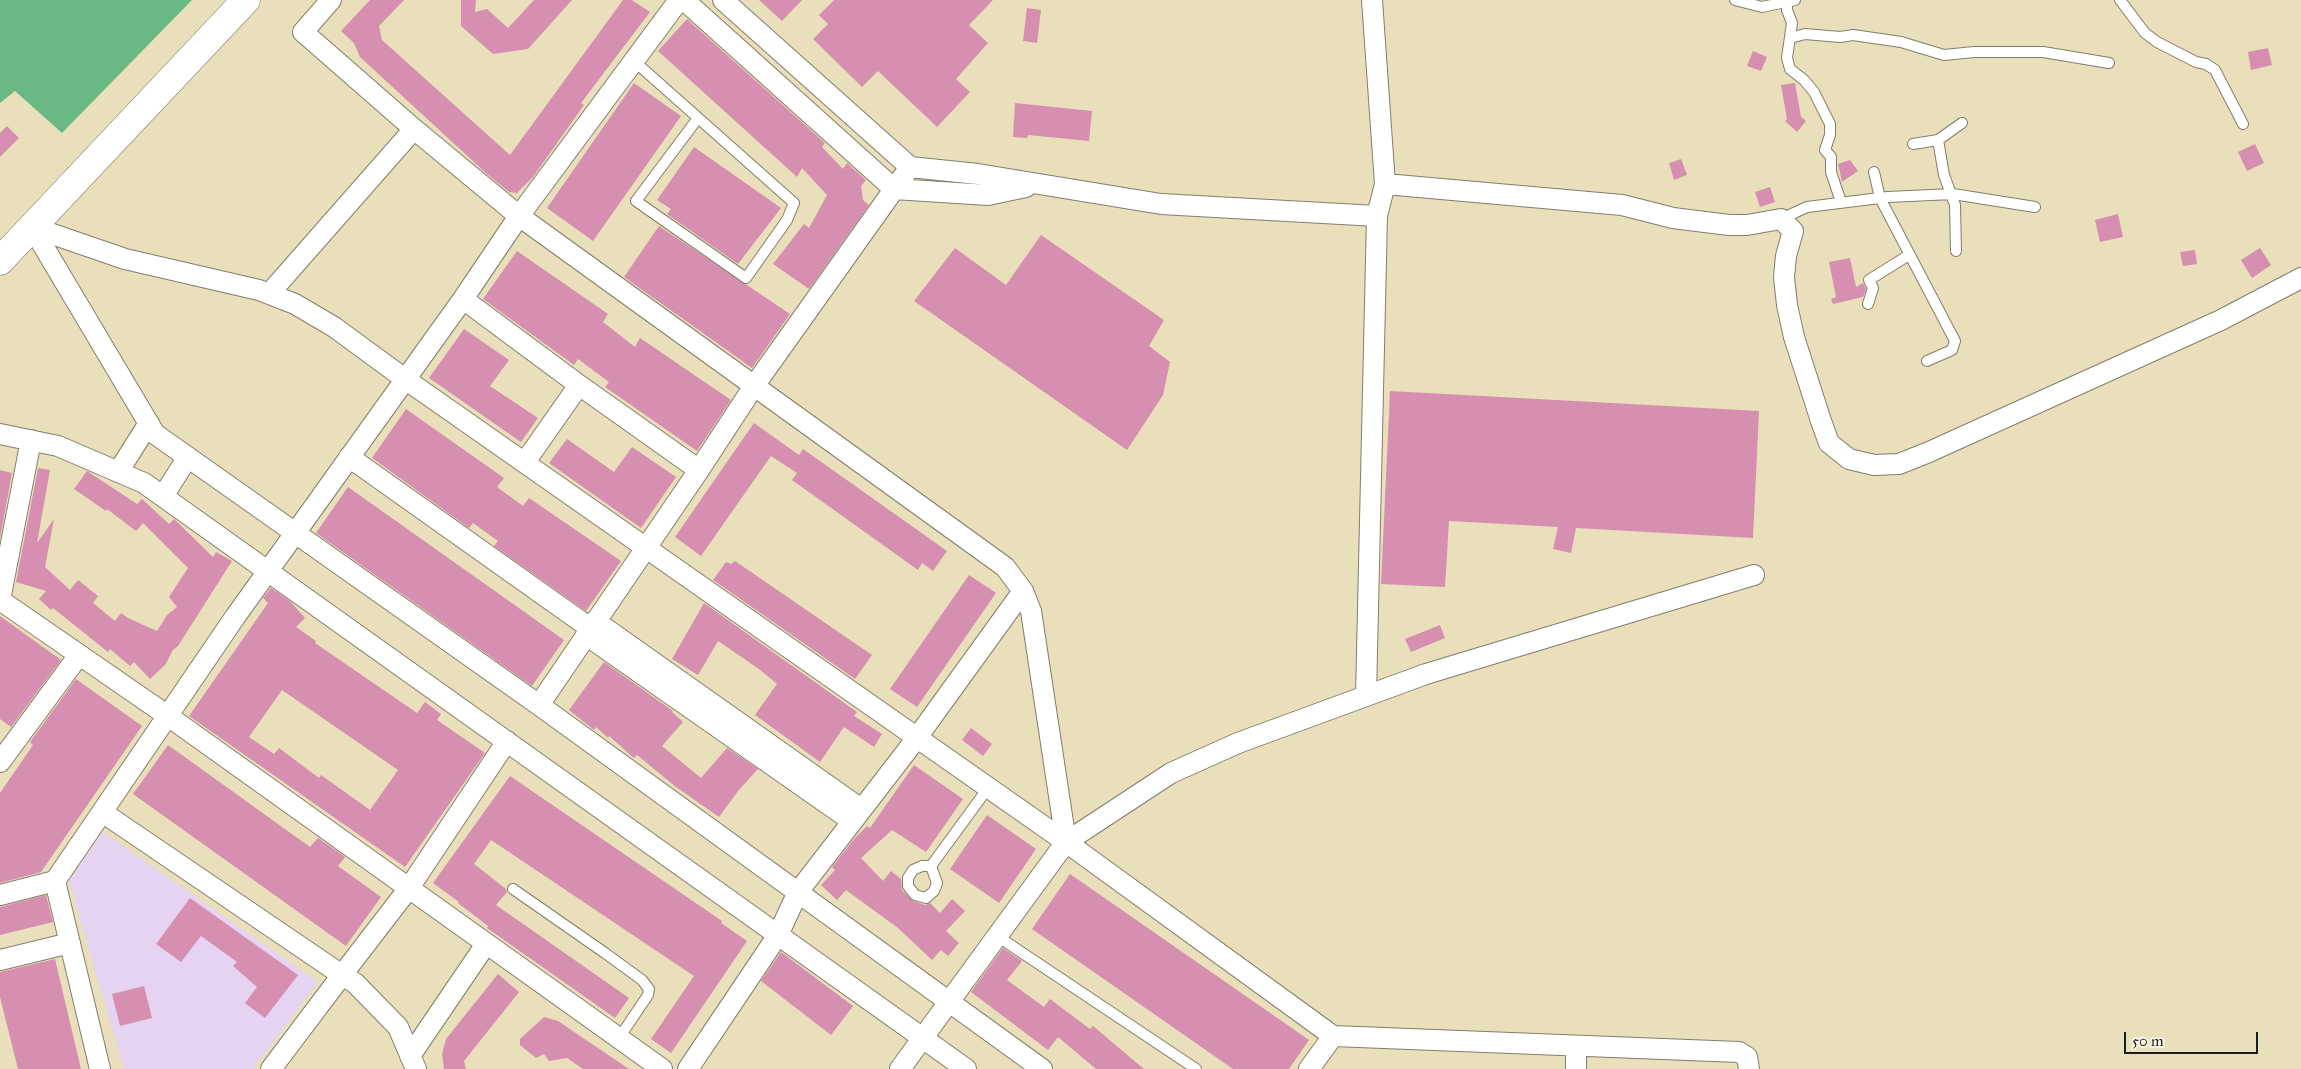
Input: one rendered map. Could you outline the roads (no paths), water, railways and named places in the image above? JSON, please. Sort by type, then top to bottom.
[{"type":"street","points":[[0,261],[246,0]]},
{"type":"street","points":[[331,0],[303,32],[518,216],[1005,567],[1022,591],[1031,611],[1066,842]]},
{"type":"street","points":[[0,894],[55,881],[268,571],[463,299],[518,216],[678,0]]},
{"type":"street","points":[[684,0],[894,189],[988,194],[1038,184]]},
{"type":"street","points":[[723,0],[910,167],[978,174],[1161,204],[1377,216]]},
{"type":"street","points":[[1366,696],[1377,216],[1385,184],[1372,0]]},
{"type":"street","points":[[269,294],[414,128]]},
{"type":"street","points":[[539,705],[754,386],[910,167]]},
{"type":"street","points":[[1385,184],[1622,205],[1673,218],[1729,225],[1747,225],[1781,219],[1793,231],[1784,277],[1786,305],[1794,337],[1823,428],[1829,443],[1849,459],[1874,465],[1899,464],[1929,452],[2221,320],[2301,278]]},
{"type":"street","points":[[32,228],[125,259],[259,290],[296,304],[334,327],[916,739],[1066,842],[1333,1036],[1739,1052],[1747,1056],[1749,1069]]},
{"type":"street","points":[[32,228],[155,434],[539,705],[1042,1069]]},
{"type":"street","points":[[463,299],[579,385],[699,470]]},
{"type":"street","points":[[525,462],[579,385]]},
{"type":"street","points":[[118,472],[149,423]]},
{"type":"street","points":[[0,434],[58,446],[144,483],[966,1069]]},
{"type":"street","points":[[31,440],[0,600],[168,716],[662,1069]]},
{"type":"street","points":[[163,496],[188,457]]},
{"type":"street","points":[[349,457],[856,815]]},
{"type":"street","points":[[900,1069],[1066,842],[1171,773],[1238,743],[1426,674],[1754,575]]},
{"type":"street","points":[[688,1069],[778,935],[798,892],[916,739],[1022,591]]},
{"type":"street","points":[[0,762],[79,655]]},
{"type":"street","points":[[271,1069],[409,888],[507,741]]},
{"type":"street","points":[[102,812],[354,983],[398,1027],[413,1062]]},
{"type":"street","points":[[55,881],[100,1069]]},
{"type":"street","points":[[0,960],[70,943]]},
{"type":"street","points":[[413,1062],[486,944]]},
{"type":"street","points":[[1309,1069],[1333,1036]]},
{"type":"street","points":[[1576,1046],[1576,1069]]},
{"type":"lane","points":[[1735,0],[1762,6],[1789,1],[1787,10],[1792,23],[1787,58],[1790,69],[1804,80],[1814,92],[1830,124],[1830,135],[1825,150],[1831,157],[1831,172],[1841,202]]},
{"type":"lane","points":[[2120,0],[2145,33],[2156,42],[2196,62],[2206,64],[2215,70],[2243,124]]},
{"type":"lane","points":[[1790,38],[1805,34],[1840,37],[1853,35],[1901,42],[1944,55],[1974,52],[2044,52],[2109,64]]},
{"type":"lane","points":[[634,61],[794,203],[787,220],[746,278],[636,201],[698,118]]},
{"type":"lane","points":[[1913,144],[1938,140],[1962,122]]},
{"type":"lane","points":[[1938,140],[1944,175],[1953,194],[1956,217],[1956,250]]},
{"type":"lane","points":[[1874,172],[1880,198],[1955,341],[1952,350],[1928,361]]},
{"type":"lane","points":[[1781,219],[1807,207],[1841,202],[1953,194],[2036,207]]},
{"type":"lane","points":[[1868,304],[1873,288],[1869,280],[1909,255]]},
{"type":"lane","points":[[931,866],[988,788]]},
{"type":"lane","points":[[513,889],[642,980],[649,989],[648,995],[619,1038]]},
{"type":"lane","points":[[997,936],[1196,1069]]}]
